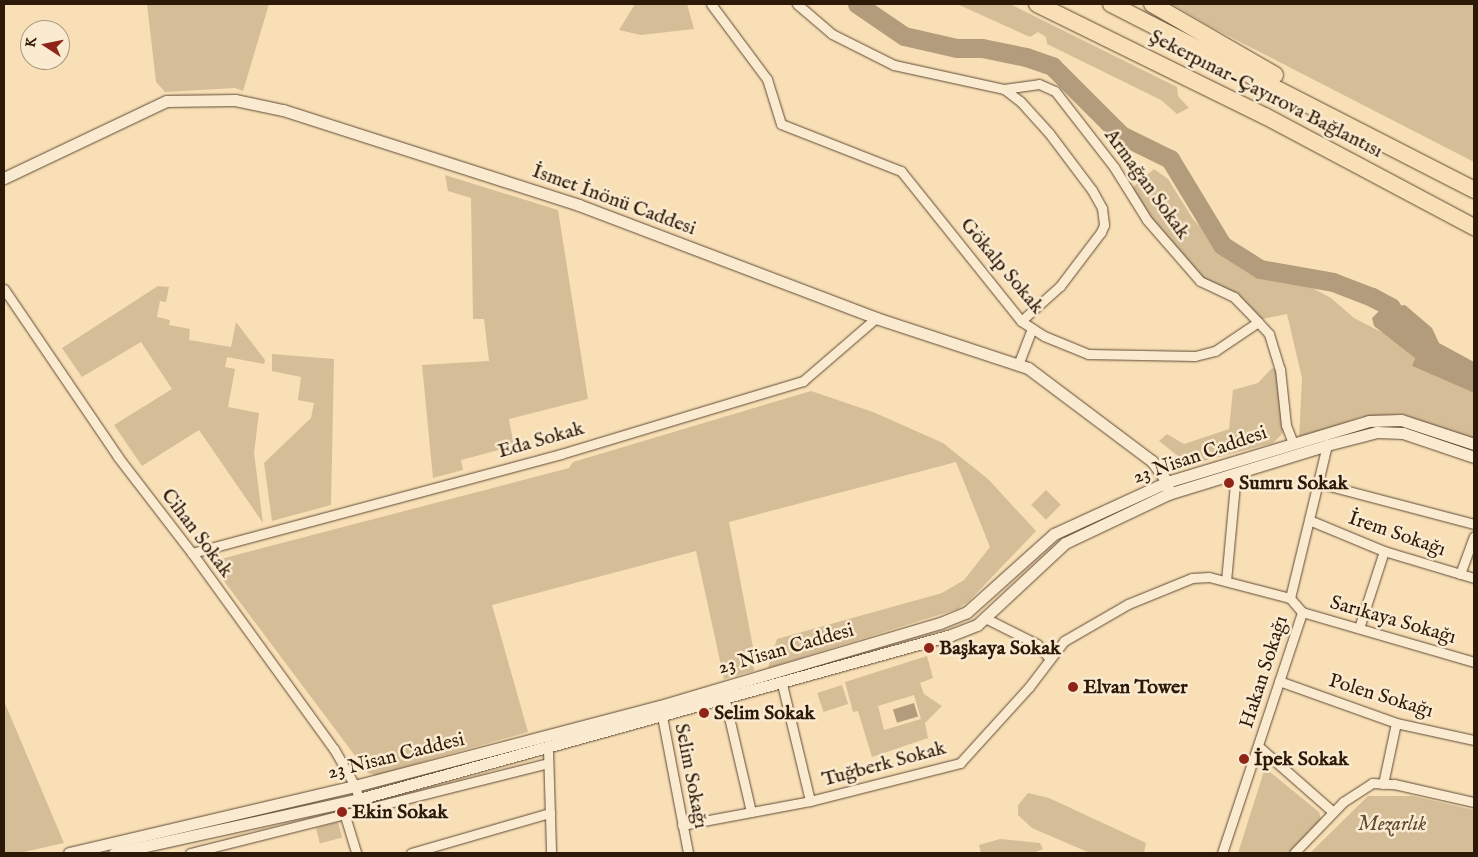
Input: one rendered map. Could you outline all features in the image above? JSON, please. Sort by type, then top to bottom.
[{"type":"highway","name":"Şekerpınar-Çayırova Bağlantısı","points":[[1037,4],[1256,112],[1474,227]]},
{"type":"highway","name":"Şekerpınar-Çayırova Bağlantısı","points":[[1111,4],[1373,136],[1474,190]]},
{"type":"highway","points":[[1152,4],[1373,136]]},
{"type":"street","name":"Gökalp Sokak","points":[[711,4],[767,79],[781,124],[901,172],[1021,322],[1088,354],[1196,356],[1215,351],[1258,322]]},
{"type":"street","points":[[797,4],[832,34],[894,64],[1004,89],[1020,101],[1049,133],[1092,190],[1102,208],[1104,225],[1060,286],[1021,322]]},
{"type":"street","name":"Armağan Sokak","points":[[1004,89],[1038,84],[1055,91],[1114,166],[1147,220],[1200,281],[1234,297],[1258,322]]},
{"type":"street","name":"İsmet İnönü Caddesi","points":[[4,178],[166,101],[235,100],[283,110],[579,205],[876,318],[1028,368],[1152,461],[1168,488]]},
{"type":"street","name":"Cihan Sokak","points":[[4,289],[118,457],[192,553],[334,749],[355,786],[359,799]]},
{"type":"street","name":"Eda Sokak","points":[[192,553],[561,454],[803,381],[876,318]]},
{"type":"street","points":[[1258,322],[1269,334],[1280,369],[1286,425],[1293,443]]},
{"type":"street","points":[[1018,365],[1032,328]]},
{"type":"street","name":"23 Nisan Caddesi","points":[[119,853],[359,799],[662,718],[951,635],[977,625],[1065,543],[1168,488],[1236,473],[1325,440],[1369,421],[1401,420],[1474,444]]},
{"type":"street","name":"23 Nisan Caddesi","points":[[69,853],[355,786],[660,706],[940,623],[967,612],[1054,534],[1168,488],[1293,443],[1377,432],[1403,433],[1474,457]]},
{"type":"street","name":"Hakan Sokağı","points":[[1222,853],[1302,612],[1290,598],[1318,483],[1325,440]]},
{"type":"street","points":[[1226,581],[1236,473]]},
{"type":"street","points":[[1318,483],[1474,524]]},
{"type":"street","name":"İrem Sokağı","points":[[1309,520],[1384,551],[1474,578]]},
{"type":"street","points":[[1460,574],[1474,536]]},
{"type":"street","points":[[1358,628],[1384,551]]},
{"type":"street","points":[[985,618],[1037,644],[1049,658],[1064,641],[1128,604],[1192,578],[1209,577],[1290,598]]},
{"type":"street","name":"Sarıkaya Sokağı","points":[[1302,612],[1474,662]]},
{"type":"street","name":"Tuğberk Sokak","points":[[682,825],[810,801],[960,763],[1029,687],[1049,658]]},
{"type":"street","name":"Polen Sokağı","points":[[1279,681],[1396,723],[1474,740]]},
{"type":"street","points":[[782,684],[810,801]]},
{"type":"street","points":[[725,700],[751,812]]},
{"type":"street","name":"Selim Sokağı","points":[[660,706],[688,853]]},
{"type":"street","points":[[1382,784],[1396,723]]},
{"type":"street","points":[[1258,746],[1333,812]]},
{"type":"street","points":[[548,749],[551,853]]},
{"type":"street","points":[[190,853],[548,764]]},
{"type":"street","points":[[1294,853],[1333,812],[1372,783],[1474,802]]},
{"type":"street","points":[[412,853],[550,813]]},
{"type":"street","points":[[345,816],[356,853]]},
{"type":"green space","points":[[147,4],[269,4],[243,91],[235,88],[165,92],[156,82]]},
{"type":"green space","points":[[635,4],[687,4],[694,29],[641,35],[619,30]]},
{"type":"green space","points":[[957,4],[1010,4],[1177,87],[1178,96],[1189,108],[1177,114],[1161,100],[1047,44],[1046,37],[1038,32],[1030,37]]},
{"type":"green space","points":[[1172,4],[1474,4],[1474,162],[1209,26]]},
{"type":"green space","points":[[1154,169],[1168,179],[1193,219],[1221,250],[1236,257],[1250,271],[1295,279],[1331,298],[1354,318],[1391,337],[1415,358],[1412,366],[1474,393],[1474,439],[1401,414],[1361,417],[1299,439],[1302,378],[1287,314],[1258,320],[1239,295],[1205,280],[1151,221],[1132,188]]},
{"type":"green space","points":[[445,175],[558,210],[588,399],[509,419],[514,446],[461,460],[463,470],[433,478],[422,365],[489,361],[484,319],[473,319],[471,198],[448,191]]},
{"type":"green space","points":[[158,286],[169,287],[166,302],[160,301],[157,317],[170,320],[169,325],[190,329],[189,340],[231,347],[236,322],[265,360],[264,364],[227,357],[225,367],[235,369],[228,407],[259,413],[254,453],[263,523],[199,430],[142,466],[114,425],[172,389],[141,342],[82,377],[62,348]]},
{"type":"green space","points":[[272,354],[334,359],[331,505],[272,521],[264,463],[311,418],[314,403],[298,400],[301,377],[272,371]]},
{"type":"green space","points":[[1272,368],[1277,370],[1283,433],[1273,443],[1196,463],[1178,456],[1159,441],[1167,434],[1184,444],[1229,429],[1233,390],[1258,383]]},
{"type":"green space","points":[[811,391],[873,412],[943,443],[988,479],[1036,531],[969,601],[958,609],[768,668],[777,639],[942,593],[964,580],[990,547],[956,462],[729,522],[753,647],[754,671],[724,679],[696,551],[492,605],[528,732],[376,775],[368,773],[212,565],[217,560],[569,468],[573,462]]},
{"type":"green space","points":[[1046,490],[1061,505],[1046,520],[1031,505]]},
{"type":"green space","points":[[927,656],[933,678],[920,683],[924,694],[942,706],[925,723],[928,738],[872,757],[858,711],[853,712],[845,682]],"holes":[[[914,695],[921,719],[884,730],[878,706]]]},
{"type":"green space","points":[[842,685],[848,704],[823,712],[817,693]]},
{"type":"green space","points":[[4,701],[64,843],[19,853],[4,853]]},
{"type":"green space","points":[[1265,768],[1319,812],[1321,819],[1294,853],[1238,853]]},
{"type":"green space","points":[[1028,793],[1049,798],[1146,843],[1144,853],[1090,853],[1032,828],[1018,815],[1018,805]]},
{"type":"green space","name":"Mezarlık","points":[[1368,796],[1413,796],[1474,810],[1474,853],[1310,853]]},
{"type":"green space","points":[[338,822],[342,837],[320,843],[316,828]]},
{"type":"green space","points":[[1000,839],[1040,843],[1043,849],[1033,853],[981,853],[979,845]]},
{"type":"shaded area","points":[[1405,305],[1432,328],[1439,343],[1474,362],[1474,393],[1412,366],[1415,358],[1374,326],[1372,318],[1382,308]]},
{"type":"shaded area","points":[[914,703],[918,716],[897,723],[893,709]]},
{"type":"waterway","points":[[857,4],[904,36],[957,48],[982,48],[1026,57],[1052,66],[1121,135],[1170,159],[1222,245],[1260,269],[1333,282],[1372,297],[1391,307],[1401,328]]},
{"type":"place","name":"Sumru Sokak","points":[[1229,483]]},
{"type":"place","name":"Başkaya Sokak","points":[[929,648]]},
{"type":"place","name":"Elvan Tower","points":[[1073,687]]},
{"type":"place","name":"Selim Sokak","points":[[704,713]]},
{"type":"place","name":"İpek Sokak","points":[[1244,759]]},
{"type":"place","name":"Ekin Sokak","points":[[342,812]]}]
